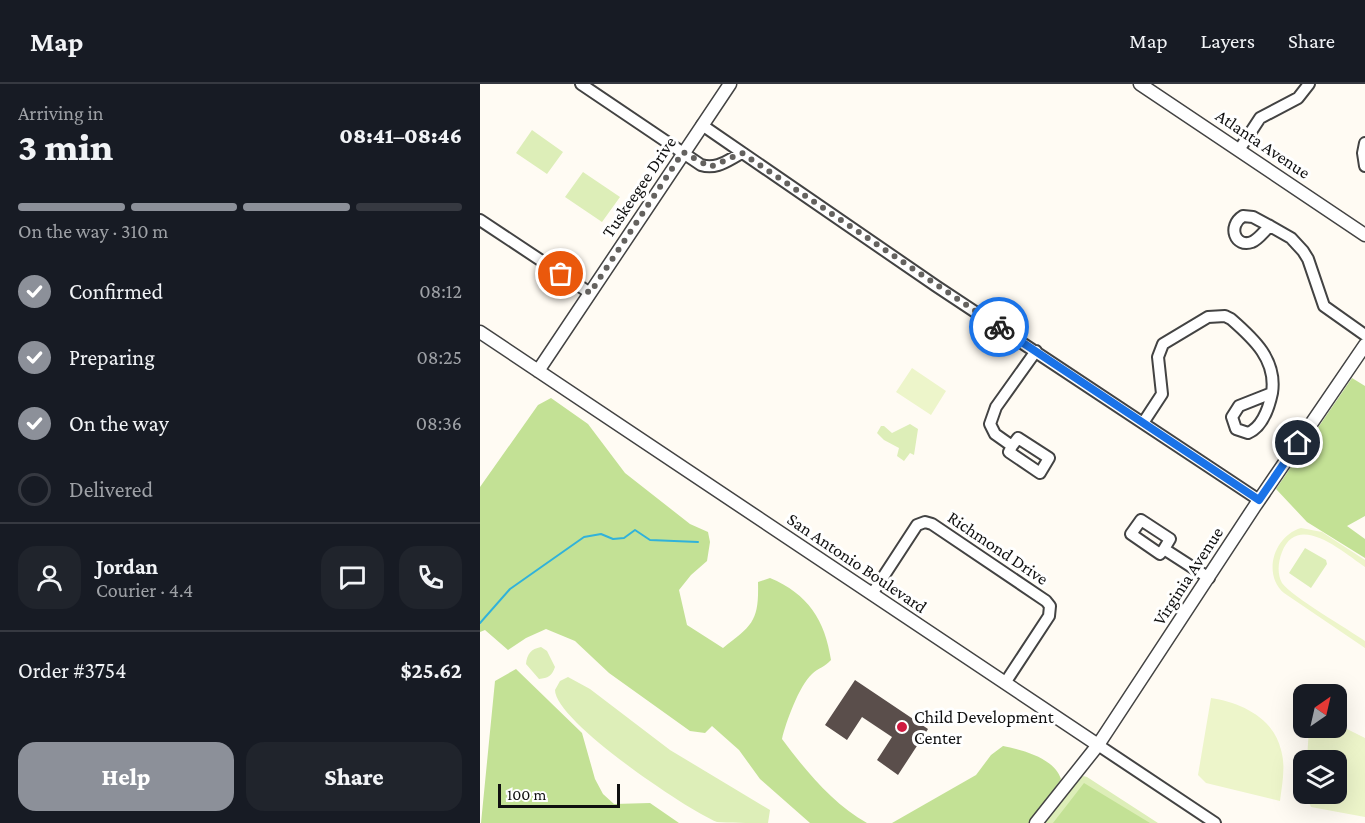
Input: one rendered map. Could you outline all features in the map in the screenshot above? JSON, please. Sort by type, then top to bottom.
[{"type":"street","points":[[581,84],[683,152],[710,167],[742,153]]},
{"type":"street","name":"Tuskeegee Drive","points":[[538,371],[730,84]]},
{"type":"street","name":"Atlanta Avenue","points":[[1140,84],[1365,235]]},
{"type":"street","points":[[1239,150],[1260,118],[1298,98],[1309,84]]},
{"type":"street","points":[[702,125],[936,286],[1259,500]]},
{"type":"street","points":[[1365,143],[1363,153],[1365,166]]},
{"type":"street","points":[[480,220],[590,293]]},
{"type":"street","points":[[1270,226],[1291,238],[1303,251],[1308,259],[1324,306],[1365,335]]},
{"type":"street","points":[[1143,423],[1162,394],[1158,357],[1163,344],[1174,335],[1216,315],[1231,319],[1264,352],[1273,375],[1272,393]]},
{"type":"street","name":"San Antonio Boulevard","points":[[480,332],[1215,823]]},
{"type":"street","name":"Virginia Avenue","points":[[1036,823],[1098,745],[1259,500],[1365,345]]},
{"type":"street","points":[[1012,447],[995,434],[990,420],[1036,351]]},
{"type":"street","name":"Richmond Drive","points":[[872,594],[917,525],[925,522],[932,524],[1046,601],[1050,606],[1049,616],[1005,683]]},
{"type":"street","points":[[1164,549],[1209,578]]},
{"type":"green space","points":[[532,130],[563,152],[547,174],[516,153]]},
{"type":"green space","points":[[583,172],[620,197],[602,222],[565,197]]},
{"type":"green space","points":[[912,368],[946,391],[931,415],[896,392]]},
{"type":"green space","points":[[1352,378],[1365,386],[1365,516],[1347,526],[1365,539],[1365,558],[1307,522],[1276,489]]},
{"type":"green space","points":[[551,398],[588,424],[625,473],[690,524],[708,532],[710,542],[707,561],[679,590],[687,625],[723,648],[748,627],[757,606],[758,582],[770,578],[795,592],[812,610],[824,633],[831,660],[812,674],[802,687],[782,739],[831,796],[867,823],[810,823],[760,779],[739,750],[712,726],[705,733],[690,731],[609,673],[575,641],[546,629],[508,650],[485,630],[480,632],[480,487],[538,405]]},
{"type":"green space","points":[[910,424],[918,429],[914,455],[910,453],[904,461],[897,456],[899,448],[884,440],[877,433],[881,426],[892,433]]},
{"type":"green space","points":[[1301,528],[1322,532],[1365,560],[1365,567],[1322,539],[1310,535],[1299,535],[1289,540],[1282,552],[1279,572],[1282,583],[1308,604],[1365,641],[1365,648],[1284,593],[1277,585],[1274,576],[1274,556],[1284,539]]},
{"type":"green space","points":[[1305,548],[1326,560],[1327,564],[1311,588],[1289,573]]},
{"type":"green space","points":[[541,647],[547,651],[555,667],[549,676],[539,679],[526,664],[530,653]]},
{"type":"green space","points":[[516,669],[582,733],[595,779],[603,794],[614,804],[650,803],[679,823],[481,823],[495,681]]},
{"type":"green space","points":[[568,677],[590,689],[670,750],[770,810],[768,823],[717,822],[679,801],[625,763],[576,722],[561,704],[555,690],[560,681]]},
{"type":"green space","points":[[1211,698],[1244,708],[1271,729],[1277,739],[1283,763],[1280,801],[1206,783],[1198,775]]},
{"type":"green space","points":[[1347,729],[1365,738],[1365,817],[1311,807],[1310,804],[1347,804],[1347,750],[1308,750],[1308,738],[1347,738]]},
{"type":"green space","points":[[1003,746],[1045,760],[1061,779],[1031,823],[892,823],[976,775],[991,755]]},
{"type":"green space","points":[[1083,776],[1087,777],[1158,823],[1042,823]]},
{"type":"green space","points":[[1084,783],[1150,823],[1053,823]]},
{"type":"building","name":"Child Development Center","points":[[855,680],[928,729],[898,775],[877,760],[892,737],[862,717],[847,740],[825,725]]},
{"type":"waterway","points":[[480,623],[510,589],[584,537],[601,534],[613,539],[624,538],[635,530],[650,540],[698,542]]},
{"type":"way so far","points":[[561,274],[590,293],[683,152],[701,165],[710,167],[742,153],[999,327]]},
{"type":"place","name":"Child Development Center","points":[[902,727]]},
{"type":"route","points":[[999,327],[1259,500],[1298,443]]}]
